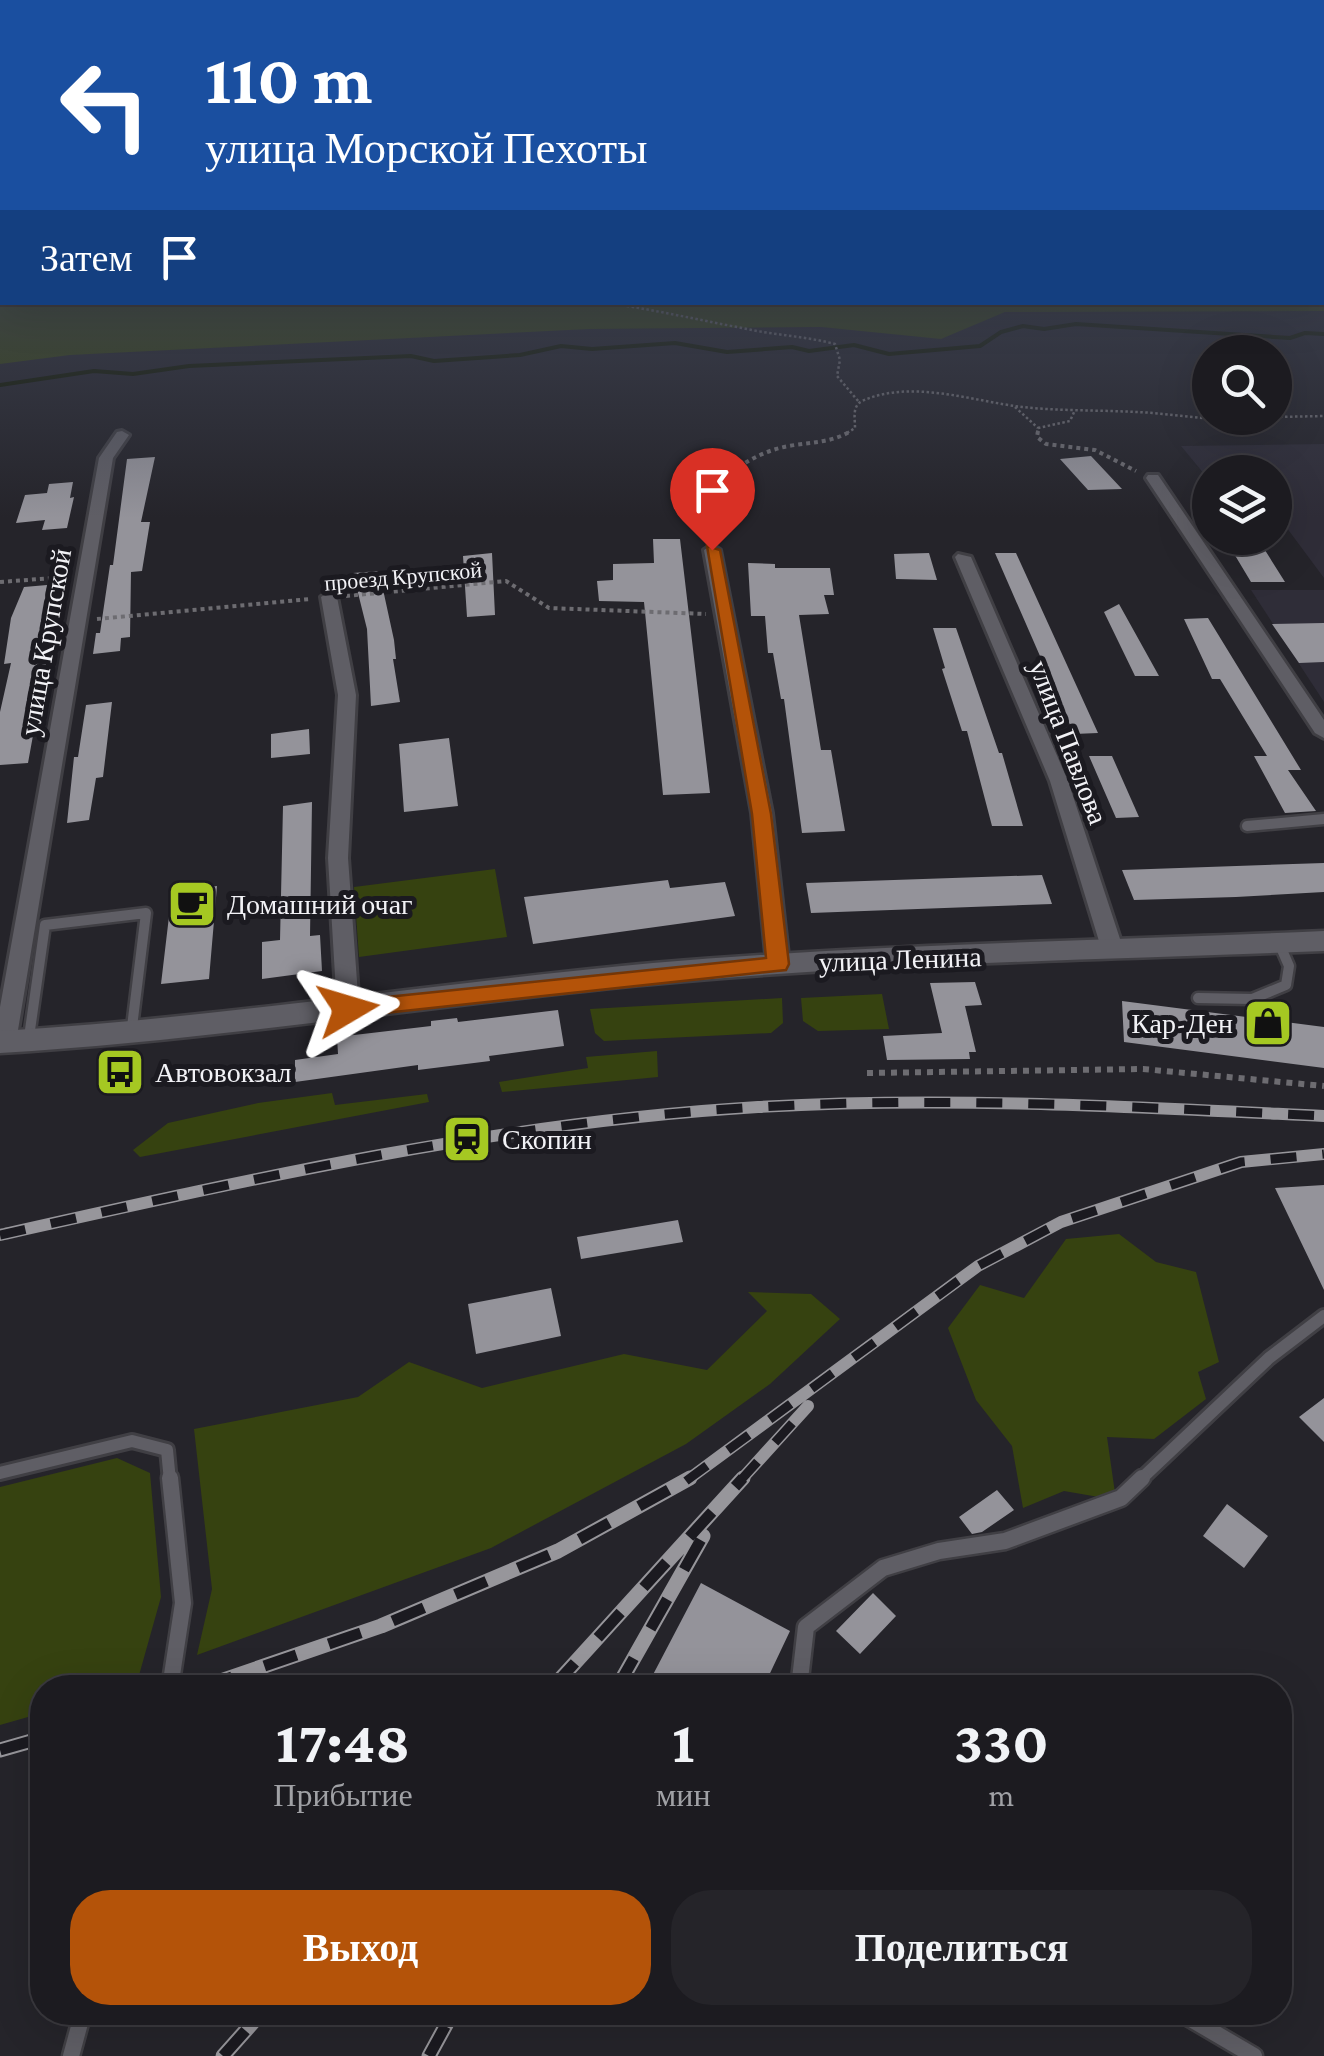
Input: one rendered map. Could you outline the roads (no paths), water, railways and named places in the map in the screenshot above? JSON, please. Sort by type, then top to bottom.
[{"type":"street","name":"улица Крупской","points":[[11,1042],[84,576],[106,458],[122,434]]},
{"type":"street","points":[[1153,478],[1324,733]]},
{"type":"street","points":[[712,550],[762,814],[778,964]]},
{"type":"street","name":"улица Павлова","points":[[963,557],[1059,781],[1113,951]]},
{"type":"street","points":[[330,597],[347,695],[338,858],[348,1009]]},
{"type":"street","name":"улица Ленина","points":[[11,1042],[131,1036],[778,964],[1324,942]]},
{"type":"lane","points":[[1247,826],[1324,819]]},
{"type":"lane","points":[[11,1042],[46,925],[146,914],[131,1036]]},
{"type":"lane","points":[[1198,998],[1252,999],[1286,985],[1289,966],[1279,944]]},
{"type":"lane","points":[[801,1675],[806,1628],[883,1568],[939,1551],[1005,1542],[1121,1498],[1270,1358],[1324,1316]]},
{"type":"lane","points":[[0,1473],[132,1441],[167,1450],[183,1603],[172,1675]]},
{"type":"lane","points":[[71,2056],[79,2025]]},
{"type":"lane","points":[[1201,2025],[1254,2056]]},
{"type":"waterway","points":[[0,385],[94,371],[133,374],[189,366],[411,356],[434,361],[520,355],[561,346],[592,349],[675,343],[727,352],[792,347],[809,351],[854,345],[889,354],[980,346],[1001,332],[1023,326],[1044,329],[1064,326]]},
{"type":"waterway","points":[[1106,326],[1290,338],[1305,333],[1324,334]]},
{"type":"railway","points":[[0,1235],[377,1156],[567,1125],[662,1115],[829,1104],[971,1103],[1324,1116]]},
{"type":"railway","points":[[686,1481],[978,1266],[1061,1222],[1241,1162],[1324,1154]]},
{"type":"railway","points":[[740,1481],[808,1406]]},
{"type":"railway","points":[[238,1675],[381,1626],[558,1551],[690,1478]]},
{"type":"railway","points":[[564,1675],[743,1478]]},
{"type":"railway","points":[[624,1675],[703,1536]]},
{"type":"railway","points":[[0,1750],[30,1741]]},
{"type":"railway","points":[[223,2056],[250,2025]]},
{"type":"railway","points":[[429,2056],[446,2025]]},
{"type":"place","name":"Домашний очаг","points":[[192,904]]},
{"type":"place","name":"Кар-Ден","points":[[1268,1023]]},
{"type":"place","name":"Автовокзал","points":[[120,1072]]},
{"type":"place","name":"Скопин","points":[[467,1139]]}]
